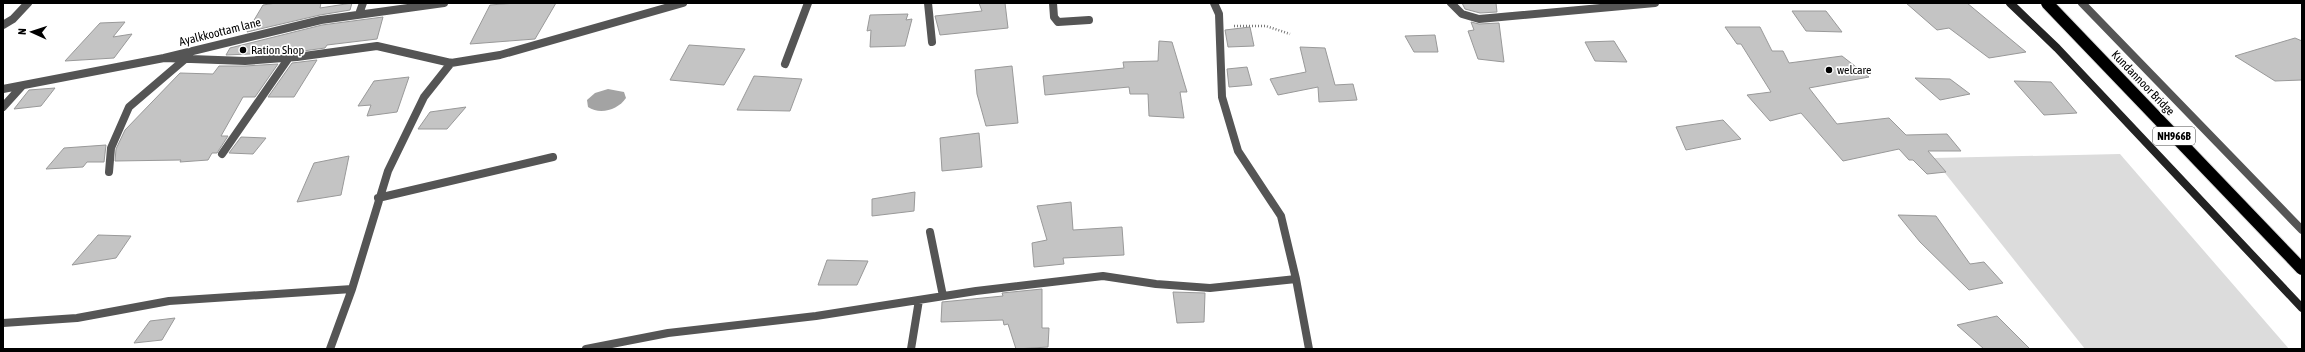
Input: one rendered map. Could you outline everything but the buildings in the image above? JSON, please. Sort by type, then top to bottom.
[{"type":"highway","name":"Kundannoor Bridge","points":[[2047,3],[2302,269]]},
{"type":"street","points":[[3,24],[13,19],[28,3]]},
{"type":"street","points":[[359,14],[363,3]]},
{"type":"street","name":"Ayalkkoottam lane","points":[[3,89],[164,58],[292,26],[359,14],[440,3]]},
{"type":"street","points":[[164,58],[233,62],[288,59],[377,46],[387,47],[451,63],[500,55],[683,3]]},
{"type":"street","points":[[785,64],[808,3]]},
{"type":"street","points":[[928,3],[932,42]]},
{"type":"street","points":[[1052,3],[1054,17],[1058,22],[1089,20]]},
{"type":"street","points":[[1214,3],[1218,14],[1222,97],[1238,151],[1281,216],[1296,279],[1309,349]]},
{"type":"street","points":[[1451,3],[1454,10],[1467,17],[1478,18],[1655,3]]},
{"type":"street","points":[[2010,3],[2058,48],[2302,308]]},
{"type":"street","points":[[2082,3],[2302,230]]},
{"type":"street","points":[[222,154],[288,59]]},
{"type":"street","points":[[109,172],[111,148],[129,107],[184,60]]},
{"type":"street","points":[[330,349],[352,289],[378,198],[388,171],[424,97],[451,63]]},
{"type":"street","points":[[3,107],[22,86]]},
{"type":"street","points":[[378,198],[553,157]]},
{"type":"street","points":[[930,232],[943,296]]},
{"type":"street","points":[[586,349],[668,333],[816,316],[943,296],[1102,276],[1156,284],[1210,288],[1296,279]]},
{"type":"street","points":[[3,323],[77,318],[169,301],[352,289]]},
{"type":"street","points":[[911,349],[919,300]]},
{"type":"path","points":[[1219,28],[1257,24],[1290,34]]},
{"type":"shaded area","points":[[608,89],[624,92],[626,98],[618,106],[608,110],[598,111],[588,107],[587,100],[595,93]]},
{"type":"shaded area","points":[[2120,154],[2289,349],[2085,349],[1933,158]]},
{"type":"place","name":"Ration Shop","points":[[243,50]]},
{"type":"place","name":"welcare","points":[[1829,70]]}]
